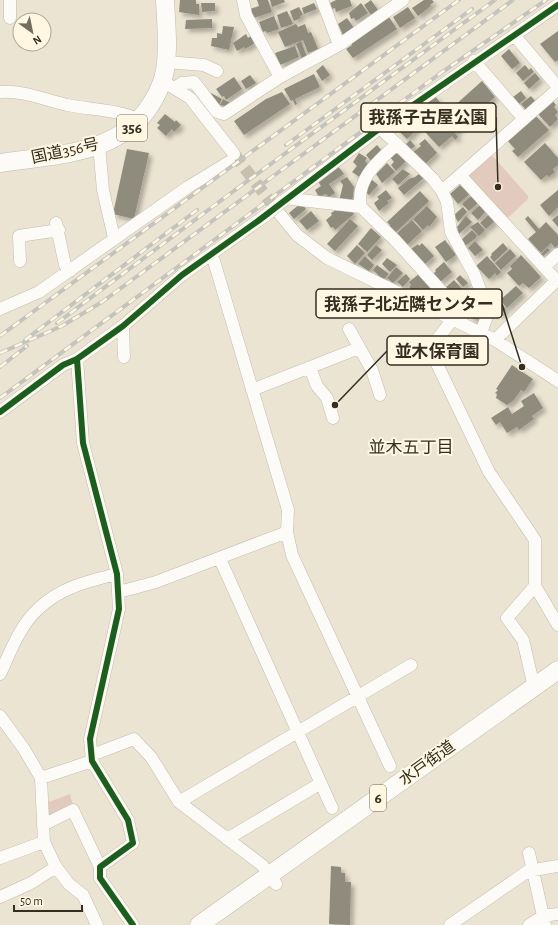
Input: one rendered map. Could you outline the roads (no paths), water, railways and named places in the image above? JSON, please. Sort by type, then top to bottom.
[{"type":"highway","name":"国道356号","points":[[0,163],[69,152],[99,145],[128,131],[140,120],[158,93],[168,85],[165,0]]},
{"type":"highway","name":"水戸街道","points":[[219,925],[273,879],[558,670]]},
{"type":"highway","name":"水戸街道","points":[[198,925],[273,879],[558,684]]},
{"type":"street","points":[[10,0],[10,18]]},
{"type":"street","points":[[243,0],[246,15],[280,77]]},
{"type":"street","points":[[322,0],[338,45]]},
{"type":"street","points":[[168,85],[194,82],[217,112],[224,114],[280,77],[338,45],[384,5],[403,0]]},
{"type":"street","points":[[283,204],[380,128],[474,61],[558,5]]},
{"type":"street","points":[[442,191],[558,88],[514,35]]},
{"type":"street","points":[[474,61],[524,119]]},
{"type":"street","points":[[166,62],[204,66],[217,71]]},
{"type":"street","points":[[0,309],[39,292],[114,238],[232,158],[190,98],[168,85]]},
{"type":"street","points":[[0,92],[34,96],[67,105],[118,111],[140,120]]},
{"type":"street","points":[[380,128],[432,178],[442,191],[447,202],[451,232],[474,274],[482,294],[486,319],[481,333]]},
{"type":"street","points":[[397,144],[374,164],[363,183],[359,197],[361,207],[395,240],[454,305],[457,322]]},
{"type":"street","points":[[99,145],[103,190],[114,238]]},
{"type":"street","points":[[460,175],[557,280],[495,340]]},
{"type":"street","points":[[0,412],[63,365],[78,359],[121,327],[182,275],[283,204],[292,199],[361,207]]},
{"type":"street","points":[[283,204],[297,235],[327,258],[495,340],[558,381]]},
{"type":"street","points":[[20,261],[19,236],[57,226],[65,265],[70,271]]},
{"type":"street","points":[[544,267],[558,254]]},
{"type":"street","points":[[210,256],[214,261],[288,510],[287,532],[292,555],[390,766]]},
{"type":"street","points":[[457,322],[432,345],[437,364],[489,472],[535,540],[535,586],[558,624]]},
{"type":"street","points":[[121,327],[124,357]]},
{"type":"street","points":[[349,329],[372,370],[380,395]]},
{"type":"street","points":[[252,390],[359,348]]},
{"type":"street","points":[[78,359],[83,443],[117,574],[119,592],[119,609],[90,739],[92,758],[128,820],[133,843],[100,867]]},
{"type":"street","points":[[310,368],[317,386],[327,398],[333,418]]},
{"type":"street","points":[[119,592],[156,582],[287,532]]},
{"type":"street","points":[[220,558],[332,808]]},
{"type":"street","points":[[0,674],[14,642],[36,610],[77,584],[117,574]]},
{"type":"street","points":[[534,687],[522,640],[507,618],[535,586]]},
{"type":"street","points":[[179,802],[358,698],[411,665]]},
{"type":"street","points":[[0,716],[24,749],[41,778],[44,842],[56,867],[69,884],[83,895],[97,925]]},
{"type":"street","points":[[41,778],[134,740],[151,757],[179,802],[262,865],[273,879]]},
{"type":"street","points":[[227,839],[321,784]]},
{"type":"street","points":[[43,825],[73,810],[100,867],[100,878],[132,925]]},
{"type":"street","points":[[0,858],[44,842]]},
{"type":"street","points":[[529,853],[544,920]]},
{"type":"street","points":[[450,925],[533,870],[558,866]]},
{"type":"street","points":[[0,897],[31,883],[56,867]]},
{"type":"street","points":[[530,925],[558,914]]},
{"type":"tunnel","points":[[234,154],[278,212]]},
{"type":"railway","points":[[0,336],[459,0]]},
{"type":"railway","points":[[57,323],[231,193],[495,0]]},
{"type":"railway","points":[[0,353],[62,326],[102,302],[513,0]]},
{"type":"railway","points":[[0,398],[438,75],[546,0]]},
{"type":"railway","points":[[286,145],[472,9]]},
{"type":"railway","points":[[25,340],[197,210]]},
{"type":"railway","points":[[0,367],[27,346]]},
{"type":"place","name":"我孫子古屋公園","points":[[498,187]]},
{"type":"place","name":"我孫子北近隣センター","points":[[522,367]]},
{"type":"place","name":"並木保育園","points":[[335,405]]},
{"type":"district","name":"並木五丁目","points":[[411,447]]}]
